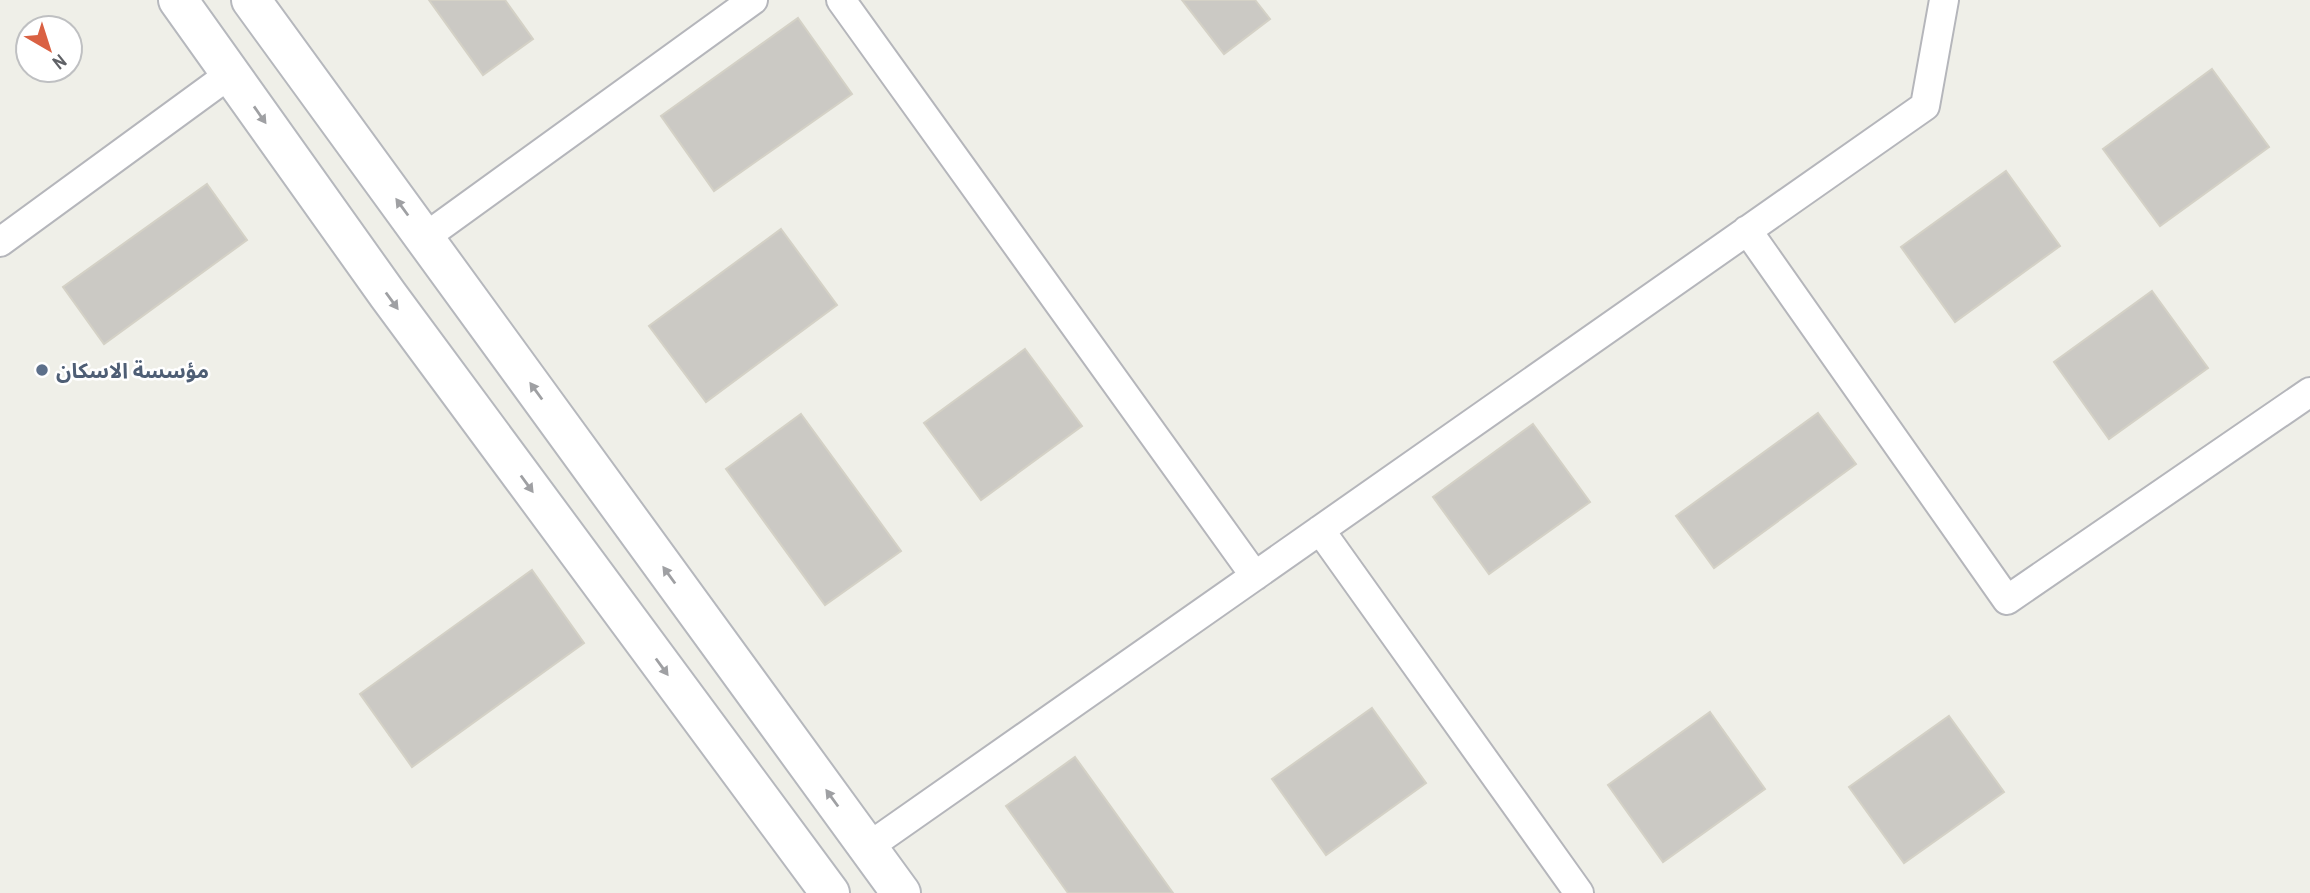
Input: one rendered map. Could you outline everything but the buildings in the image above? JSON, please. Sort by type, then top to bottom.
[{"type":"main road","points":[[178,0],[388,295],[830,893]]},
{"type":"main road","points":[[251,0],[901,893]]},
{"type":"street","points":[[424,238],[753,0]]},
{"type":"street","points":[[841,0],[1255,576]]},
{"type":"street","points":[[868,848],[1925,106],[1944,0]]},
{"type":"street","points":[[0,242],[230,74]]},
{"type":"street","points":[[1747,230],[2007,600],[2310,392]]},
{"type":"street","points":[[1320,530],[1579,893]]},
{"type":"place","name":"مؤسسة الاسكان","points":[[42,370]]}]
